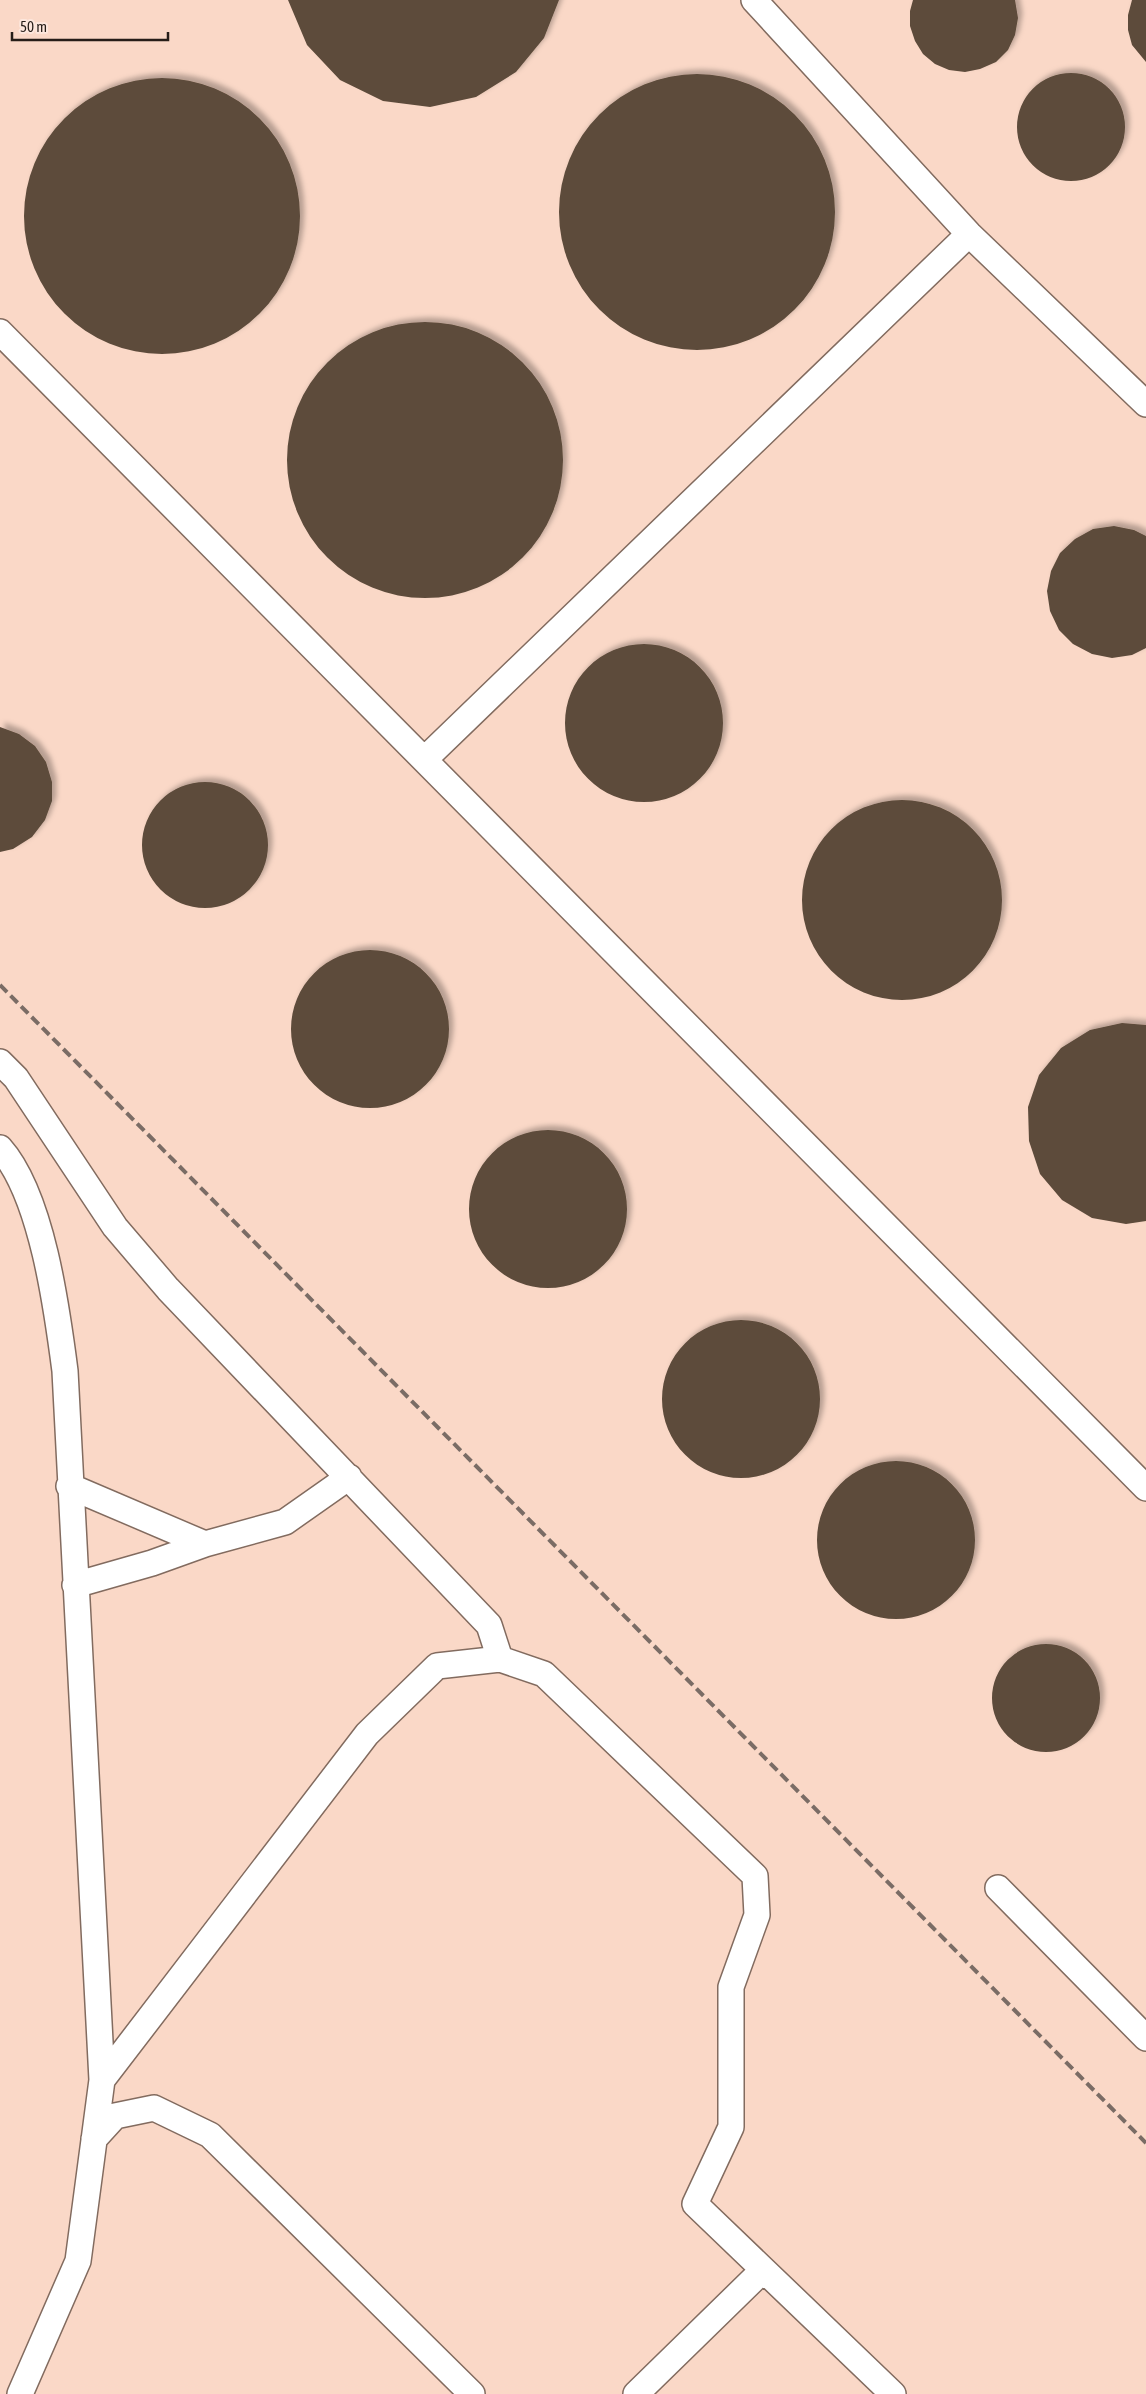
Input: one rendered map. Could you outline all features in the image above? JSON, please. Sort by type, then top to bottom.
[{"type":"lane","points":[[754,0],[969,234],[1146,404]]},
{"type":"lane","points":[[425,759],[969,234]]},
{"type":"lane","points":[[0,332],[1146,1488]]},
{"type":"lane","points":[[0,1062],[16,1078],[115,1227],[150,1268],[489,1624],[500,1658]]},
{"type":"lane","points":[[0,1148],[13,1168],[28,1200],[44,1250],[57,1306],[65,1371],[74,1585],[102,2080],[78,2261],[20,2394]]},
{"type":"lane","points":[[74,1585],[152,1563],[205,1544],[285,1522],[349,1477]]},
{"type":"lane","points":[[69,1486],[205,1544]]},
{"type":"lane","points":[[102,2080],[367,1734],[438,1666],[500,1658],[544,1674],[755,1876],[757,1915],[731,1987],[731,2127],[695,2204],[893,2394]]},
{"type":"lane","points":[[998,1888],[1146,2038]]},
{"type":"lane","points":[[94,2139],[115,2116],[154,2108],[210,2135],[472,2394]]},
{"type":"lane","points":[[636,2394],[763,2270]]},
{"type":"lane","points":[[0,2386],[7,2394]]},
{"type":"shaded area","points":[[0,0],[1146,0],[1146,2394],[0,2394]]},
{"type":"building","points":[[288,0],[559,0],[544,38],[516,72],[476,97],[430,107],[383,101],[340,80],[307,45]]},
{"type":"building","points":[[913,0],[1015,0],[1018,18],[1015,35],[1008,50],[996,62],[980,69],[965,72],[949,70],[935,64],[923,54],[915,41],[910,26],[910,11]]},
{"type":"building","points":[[1132,0],[1146,0],[1146,62],[1132,45],[1128,30],[1128,15]]},
{"type":"building","points":[[1071,73],[1092,77],[1109,89],[1121,106],[1125,127],[1121,148],[1109,165],[1092,177],[1071,181],[1050,177],[1033,165],[1021,148],[1017,127],[1021,106],[1033,89],[1050,77]]},
{"type":"building","points":[[697,74],[724,77],[750,84],[774,97],[795,114],[812,135],[825,159],[832,185],[835,212],[832,239],[825,265],[812,289],[795,310],[774,327],[750,340],[724,347],[697,350],[670,347],[644,340],[620,327],[599,310],[582,289],[569,265],[562,239],[559,212],[562,185],[569,159],[582,135],[599,114],[620,97],[644,84],[670,77]]},
{"type":"building","points":[[162,78],[189,81],[215,88],[239,101],[260,118],[277,139],[290,163],[297,189],[300,216],[297,243],[290,269],[277,293],[260,314],[239,331],[215,344],[189,351],[162,354],[135,351],[109,344],[85,331],[64,314],[47,293],[34,269],[27,243],[24,216],[27,189],[34,163],[47,139],[64,118],[85,101],[109,88],[135,81]]},
{"type":"building","points":[[425,322],[452,325],[478,332],[502,345],[523,362],[540,383],[553,407],[560,433],[563,460],[560,487],[553,513],[540,537],[523,558],[502,575],[478,588],[452,595],[425,598],[398,595],[372,588],[348,575],[327,558],[310,537],[297,513],[290,487],[287,460],[290,433],[297,407],[310,383],[327,362],[348,345],[372,332],[398,325]]},
{"type":"building","points":[[1114,526],[1134,530],[1146,536],[1146,648],[1132,655],[1112,658],[1092,654],[1073,644],[1059,630],[1050,611],[1047,591],[1051,571],[1060,553],[1075,539],[1093,529]]},
{"type":"building","points":[[652,644],[667,647],[681,653],[700,667],[710,679],[720,700],[723,723],[720,746],[710,767],[700,779],[688,789],[667,799],[652,802],[636,802],[621,799],[600,789],[578,767],[566,738],[565,715],[568,700],[578,679],[600,657],[629,645]]},
{"type":"building","points":[[0,727],[19,734],[35,746],[46,762],[52,782],[52,801],[45,820],[32,837],[13,849],[0,852]]},
{"type":"building","points":[[205,782],[229,787],[240,792],[250,800],[258,810],[263,821],[268,845],[263,869],[258,880],[250,890],[240,898],[229,903],[205,908],[181,903],[170,898],[160,890],[152,880],[147,869],[142,845],[147,821],[152,810],[160,800],[170,792],[181,787]]},
{"type":"building","points":[[892,800],[912,800],[940,807],[966,822],[980,836],[995,862],[1002,890],[1002,910],[995,938],[980,964],[966,978],[931,996],[912,1000],[892,1000],[864,993],[838,978],[824,964],[806,929],[802,910],[802,890],[809,862],[824,836],[838,822],[873,804]]},
{"type":"building","points":[[378,950],[393,953],[407,959],[426,973],[436,985],[446,1006],[449,1029],[446,1052],[436,1073],[426,1085],[414,1095],[393,1105],[378,1108],[362,1108],[347,1105],[326,1095],[304,1073],[292,1044],[291,1021],[294,1006],[304,985],[326,963],[355,951]]},
{"type":"building","points":[[1122,1023],[1146,1025],[1146,1221],[1126,1224],[1092,1218],[1062,1200],[1040,1174],[1029,1141],[1028,1107],[1039,1075],[1061,1048],[1090,1030]]},
{"type":"building","points":[[556,1130],[571,1133],[585,1139],[604,1153],[614,1165],[624,1186],[627,1209],[624,1232],[614,1253],[604,1265],[592,1275],[571,1285],[556,1288],[540,1288],[525,1285],[504,1275],[482,1253],[470,1224],[469,1201],[472,1186],[482,1165],[504,1143],[533,1131]]},
{"type":"building","points":[[749,1320],[764,1323],[778,1329],[797,1343],[807,1355],[817,1376],[820,1399],[817,1422],[807,1443],[797,1455],[785,1465],[764,1475],[749,1478],[733,1478],[718,1475],[697,1465],[675,1443],[663,1414],[662,1391],[665,1376],[675,1355],[697,1333],[726,1321]]},
{"type":"building","points":[[904,1461],[919,1464],[933,1470],[952,1484],[962,1496],[972,1517],[975,1540],[972,1563],[962,1584],[952,1596],[940,1606],[919,1616],[904,1619],[888,1619],[873,1616],[852,1606],[830,1584],[818,1555],[817,1532],[820,1517],[830,1496],[852,1474],[881,1462]]},
{"type":"building","points":[[1046,1644],[1067,1648],[1084,1660],[1096,1677],[1100,1698],[1096,1719],[1084,1736],[1067,1748],[1046,1752],[1025,1748],[1008,1736],[996,1719],[992,1698],[996,1677],[1008,1660],[1025,1648]]},
{"type":"railway","points":[[0,985],[1146,2143]]}]
